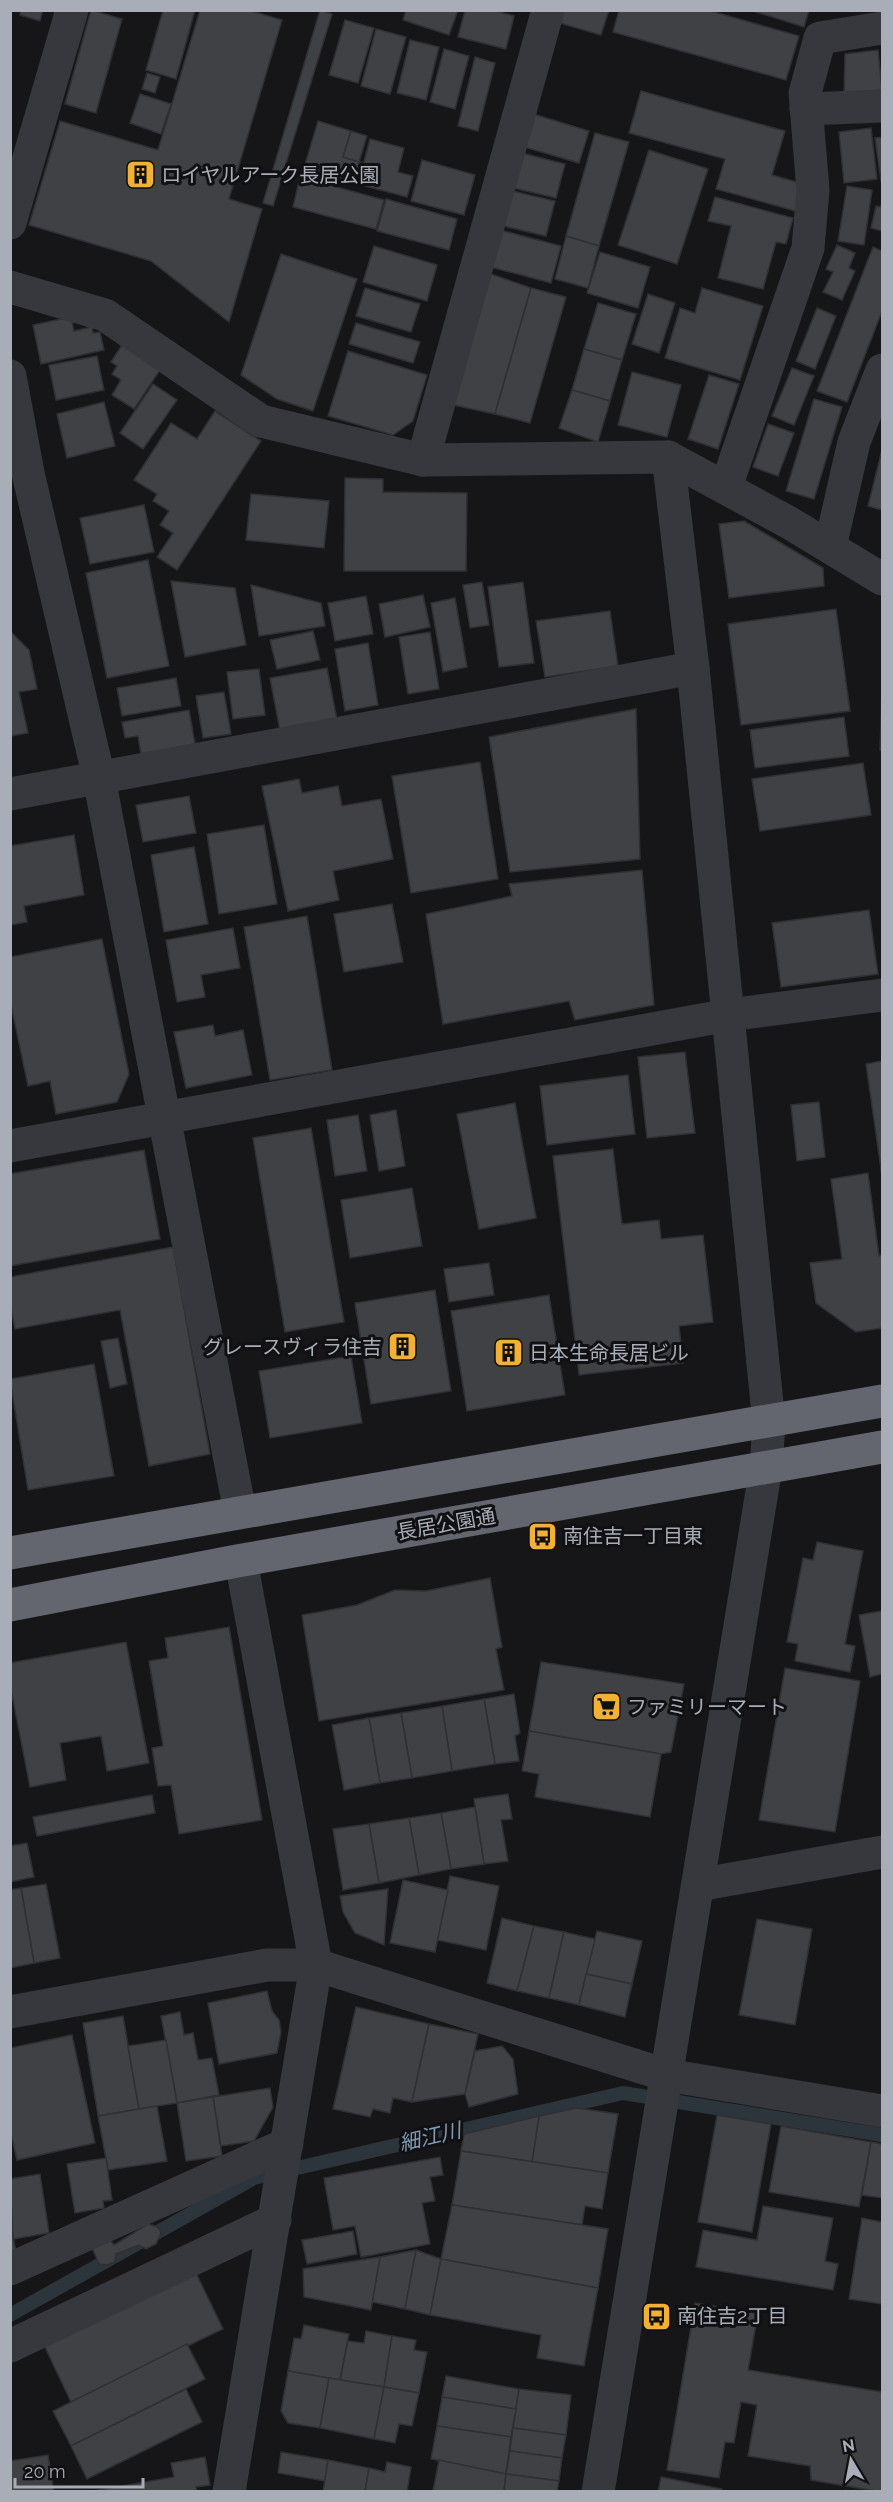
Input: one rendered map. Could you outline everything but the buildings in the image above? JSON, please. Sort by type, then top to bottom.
[{"type":"highway","points":[[10,1553],[769,1423],[882,1401]]},
{"type":"highway","name":"長居公園通","points":[[10,1605],[241,1561],[882,1447]]},
{"type":"street","points":[[10,224],[72,10]]},
{"type":"street","points":[[423,460],[548,10]]},
{"type":"street","points":[[726,487],[808,248],[813,190],[805,93],[820,38],[882,28]]},
{"type":"street","points":[[806,109],[882,106]]},
{"type":"street","points":[[10,287],[105,315],[261,421],[423,460],[668,457],[726,487],[882,579]]},
{"type":"street","points":[[830,547],[854,442],[882,370]]},
{"type":"street","points":[[10,375],[19,475],[99,778],[240,1512]]},
{"type":"street","points":[[598,2492],[766,1467],[769,1423],[693,668],[668,457]]},
{"type":"street","points":[[10,794],[693,668]]},
{"type":"street","points":[[10,1146],[729,1015],[882,995]]},
{"type":"street","points":[[229,2492],[316,1965],[241,1561]]},
{"type":"street","points":[[698,1885],[882,1852]]},
{"type":"street","points":[[10,2012],[267,1965],[316,1965],[666,2075],[882,2111]]},
{"type":"street","points":[[10,2269],[287,2144]]},
{"type":"street","points":[[10,2346],[274,2220]]},
{"type":"waterway","name":"細江川","points":[[10,2315],[254,2178],[623,2093],[882,2135]]},
{"type":"place","name":"ロイヤルアーク長居公園","points":[[140,175]]},
{"type":"place","name":"グレースヴィラ住吉","points":[[403,1347]]},
{"type":"place","name":"日本生命長居ビル","points":[[508,1353]]},
{"type":"place","name":"南住吉一丁目東","points":[[542,1536]]},
{"type":"place","name":"ファミリーマート","points":[[606,1707]]},
{"type":"place","name":"南住吉2丁目","points":[[656,2316]]}]
